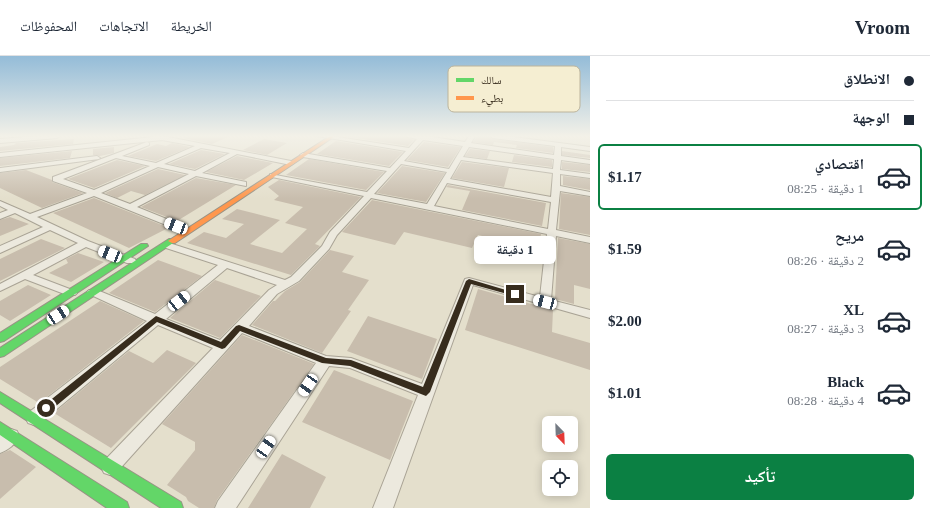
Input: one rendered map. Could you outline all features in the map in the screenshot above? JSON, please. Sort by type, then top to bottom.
[{"type":"street","points":[[0,170],[110,157]]},
{"type":"street","points":[[111,157],[56,178],[176,226]]},
{"type":"street","points":[[112,157],[157,165],[243,184]]},
{"type":"street","points":[[30,217],[94,193],[175,157]]},
{"type":"street","points":[[129,208],[227,157]]},
{"type":"street","points":[[261,157],[291,162]]},
{"type":"street","points":[[219,199],[287,157]]},
{"type":"street","points":[[0,353],[299,157]]},
{"type":"street","points":[[321,157],[451,171]]},
{"type":"street","points":[[110,467],[273,292],[295,279],[326,248],[333,234],[403,157]]},
{"type":"street","points":[[552,157],[590,162]]},
{"type":"street","points":[[428,206],[459,158],[590,176]]},
{"type":"street","points":[[545,302],[558,158]]},
{"type":"street","points":[[272,175],[590,240]]},
{"type":"street","points":[[445,180],[554,200]]},
{"type":"street","points":[[556,188],[590,194]]},
{"type":"street","points":[[0,203],[84,243],[123,259],[137,263]]},
{"type":"street","points":[[0,216],[15,210]]},
{"type":"street","points":[[1,249],[49,227]]},
{"type":"street","points":[[4,331],[71,293],[150,242]]},
{"type":"street","points":[[0,288],[84,243]]},
{"type":"street","points":[[166,245],[285,284]]},
{"type":"street","points":[[34,418],[156,318],[225,265]]},
{"type":"street","points":[[24,275],[71,293]]},
{"type":"street","points":[[382,508],[469,281],[590,314]]},
{"type":"street","points":[[93,292],[130,309],[156,318],[222,346]]},
{"type":"street","points":[[239,327],[325,360],[351,363],[426,392]]},
{"type":"street","points":[[225,508],[325,360]]},
{"type":"street","points":[[0,397],[175,508]]},
{"type":"street","points":[[4,436],[121,508]]},
{"type":"building","points":[[9,157],[70,157],[0,166],[0,158]]},
{"type":"building","points":[[134,157],[165,157],[156,161]]},
{"type":"building","points":[[185,157],[219,157],[195,169],[169,164]]},
{"type":"building","points":[[235,157],[273,163],[244,180],[206,172]]},
{"type":"building","points":[[336,157],[398,157],[389,166]]},
{"type":"building","points":[[410,157],[454,157],[448,167],[407,160]]},
{"type":"building","points":[[473,157],[488,157],[487,159]]},
{"type":"building","points":[[513,157],[530,157],[552,160],[552,167],[512,162]]},
{"type":"building","points":[[309,159],[384,172],[366,190],[286,175]]},
{"type":"building","points":[[117,160],[145,166],[94,188],[68,179]]},
{"type":"building","points":[[462,162],[509,168],[504,187],[452,178]]},
{"type":"building","points":[[562,162],[590,165],[590,172],[562,169]]},
{"type":"building","points":[[402,166],[445,173],[426,202],[377,193]]},
{"type":"building","points":[[158,169],[185,175],[145,195],[131,191],[117,198],[105,193]]},
{"type":"building","points":[[26,170],[52,180],[52,182],[83,193],[42,208],[0,188],[0,173]]},
{"type":"building","points":[[563,176],[590,179],[590,190],[563,185]]},
{"type":"building","points":[[196,178],[236,185],[177,221],[141,207]]},
{"type":"building","points":[[279,180],[361,197],[315,244],[320,246],[291,275],[187,243],[204,232],[226,238],[244,224],[222,219],[237,209],[280,220],[250,244],[282,253],[307,229],[285,223],[303,207],[274,200],[279,196],[268,187]]},
{"type":"building","points":[[448,185],[546,203],[542,226],[462,210],[470,191],[446,187]]},
{"type":"building","points":[[561,193],[590,197],[590,235],[559,229]]},
{"type":"building","points":[[94,198],[168,228],[129,248],[53,213]]},
{"type":"building","points":[[372,200],[541,234],[537,264],[504,256],[507,242],[478,235],[472,248],[404,232],[395,245],[342,232]]},
{"type":"building","points":[[10,217],[29,224],[0,236],[0,220]]},
{"type":"building","points":[[558,238],[590,244],[590,289],[574,285],[574,304],[555,299]]},
{"type":"building","points":[[41,239],[65,248],[0,281],[0,259]]},
{"type":"building","points":[[330,250],[354,256],[342,272],[369,280],[348,310],[351,311],[322,353],[252,325],[273,301],[275,301],[285,291],[300,282]]},
{"type":"building","points":[[78,253],[104,262],[71,282],[49,273],[68,263],[66,259]]},
{"type":"building","points":[[158,260],[202,276],[155,312],[109,293]]},
{"type":"building","points":[[215,280],[261,296],[220,338],[170,318]]},
{"type":"building","points":[[28,285],[51,295],[10,321],[0,315],[0,301]]},
{"type":"building","points":[[478,289],[553,310],[552,332],[590,343],[590,370],[465,330]]},
{"type":"building","points":[[100,301],[144,321],[39,403],[0,379],[0,367]]},
{"type":"building","points":[[368,316],[437,339],[422,379],[347,351]]},
{"type":"building","points":[[242,335],[314,364],[217,500],[214,508],[199,508],[188,501],[186,497],[167,485],[195,450],[195,442],[162,424]]},
{"type":"building","points":[[167,350],[196,363],[111,448],[54,413],[129,351],[153,363]]},
{"type":"building","points":[[334,370],[413,401],[390,460],[302,422]]},
{"type":"building","points":[[10,450],[36,467],[0,499],[0,454]]},
{"type":"building","points":[[282,454],[326,477],[310,508],[248,508]]},
{"type":"traffic: fast","points":[[0,353],[172,241]]},
{"type":"traffic: fast","points":[[0,338],[144,246]]},
{"type":"traffic: fast","points":[[0,397],[175,508]]},
{"type":"traffic: fast","points":[[0,428],[121,508]]},
{"type":"traffic: slow","points":[[172,241],[301,157]]},
{"type":"route","points":[[46,408],[156,318],[183,331],[222,346],[239,327],[325,360],[351,363],[426,392],[469,281],[515,294]]}]
